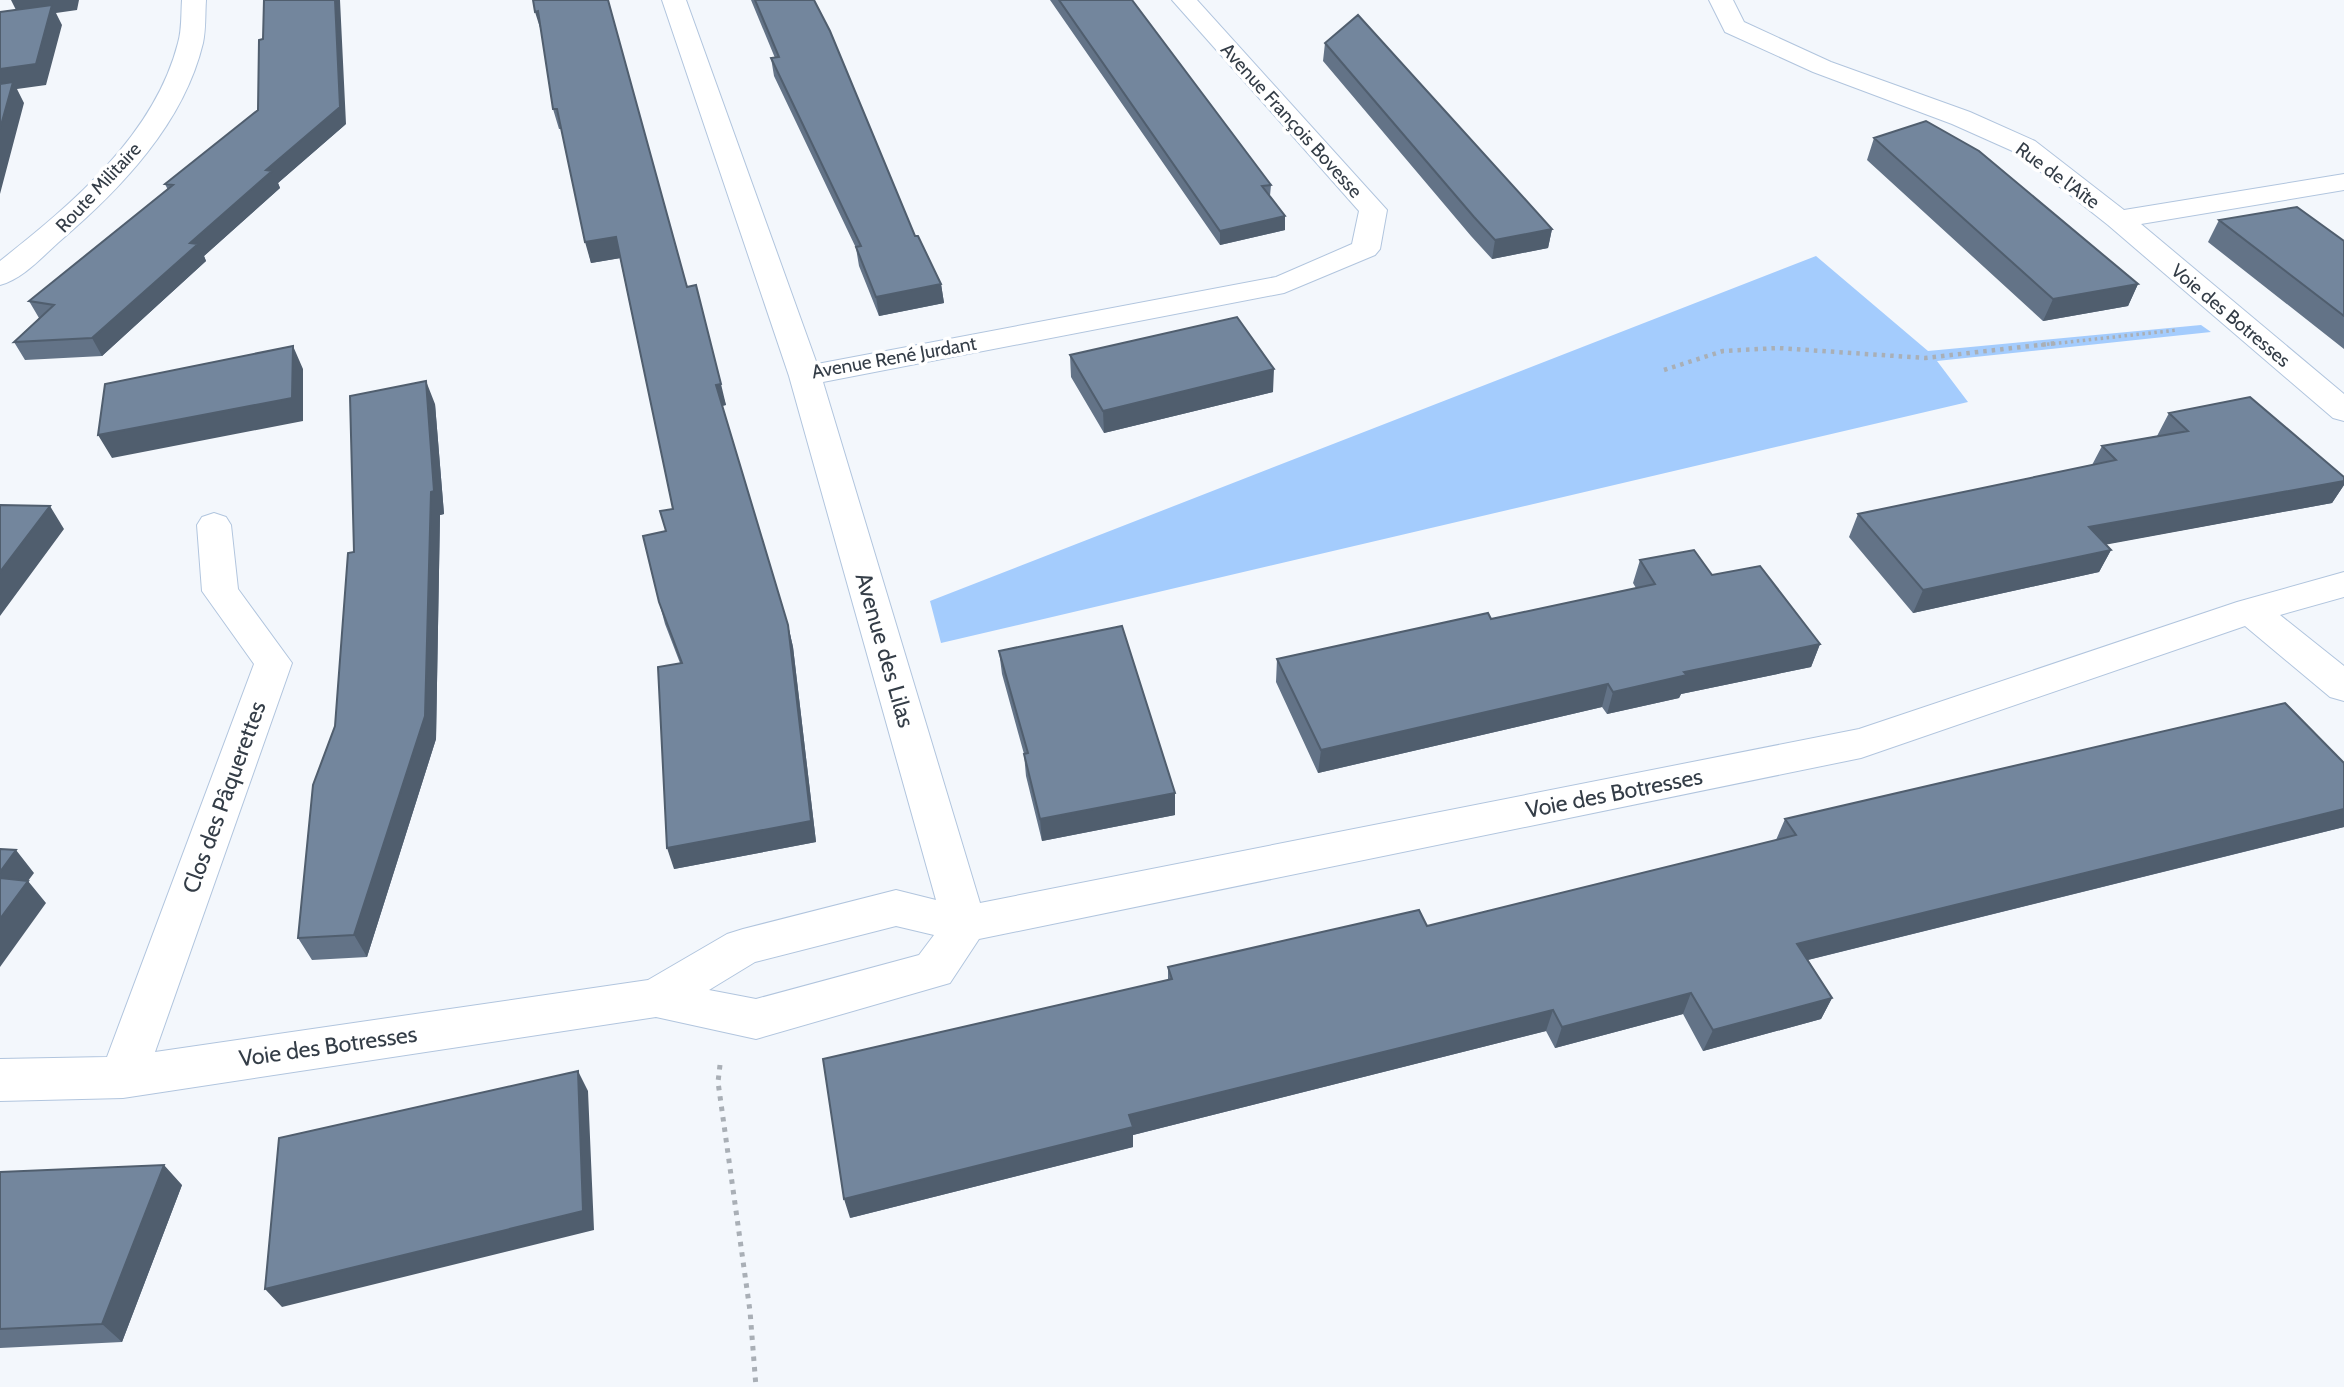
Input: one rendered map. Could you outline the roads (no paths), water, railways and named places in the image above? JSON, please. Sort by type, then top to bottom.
[{"type":"street","name":"Route Militaire","points":[[0,276],[50,237],[110,179],[139,146],[162,112],[180,75],[188,51],[194,0]]},
{"type":"street","name":"Avenue René Jurdant","points":[[674,0],[805,376],[1284,284],[1365,249]]},
{"type":"street","name":"Avenue François Bovesse","points":[[1184,0],[1373,210],[1365,249]]},
{"type":"street","name":"Rue de l'Aîte","points":[[1721,0],[1734,27],[1822,67],[1961,118],[2026,147],[2118,219],[2344,182]]},
{"type":"street","name":"Voie des Botresses","points":[[2118,219],[2344,411]]},
{"type":"street","name":"Avenue des Lilas","points":[[805,376],[965,924]]},
{"type":"street","name":"Clos des Pâquerettes","points":[[123,1077],[273,663],[220,591],[214,525]]},
{"type":"street","name":"Voie des Botresses","points":[[656,998],[743,947],[896,908],[965,924],[1861,743],[2250,611],[2344,584]]},
{"type":"street","points":[[2250,611],[2344,687]]},
{"type":"street","name":"Voie des Botresses","points":[[0,1080],[123,1077],[656,998],[756,1019],[934,970],[965,924]]}]
